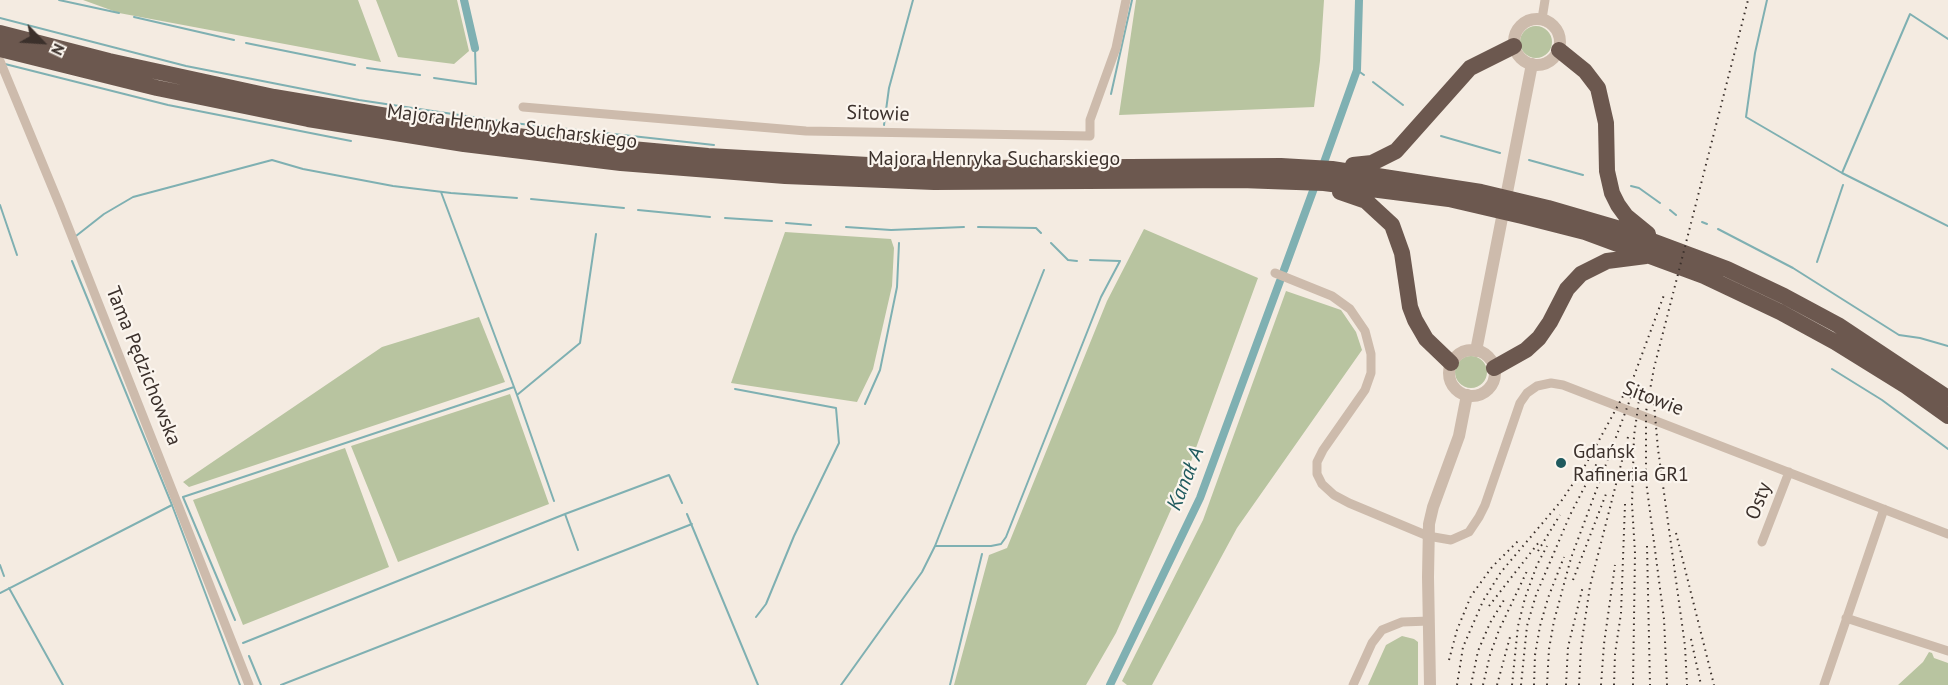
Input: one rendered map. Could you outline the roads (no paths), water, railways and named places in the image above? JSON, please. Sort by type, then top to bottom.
[{"type":"highway","name":"Majora Henryka Sucharskiego","points":[[0,33],[109,62],[274,97],[458,128],[577,144],[730,157],[886,166],[1278,174],[1436,183],[1651,248],[1784,296],[1838,325],[1948,398]]},
{"type":"highway","points":[[1451,363],[1426,339],[1415,320],[1410,307],[1402,253],[1392,225],[1366,201],[1333,190],[1328,176],[1338,165],[1372,163],[1388,156],[1406,141],[1470,68],[1514,46]]},
{"type":"highway","name":"Majora Henryka Sucharskiego","points":[[0,49],[107,76],[296,117],[464,144],[621,163],[785,176],[934,182],[1278,174]]},
{"type":"highway","points":[[1494,368],[1526,350],[1539,338],[1567,289],[1581,274],[1607,261],[1651,248],[1648,233],[1626,216],[1612,193],[1607,171],[1605,116],[1598,88],[1585,71],[1559,50]]},
{"type":"highway","name":"Majora Henryka Sucharskiego","points":[[1706,269],[1835,342],[1906,386],[1948,416]]},
{"type":"highway","points":[[1924,380],[1948,387]]},
{"type":"street","name":"Sitowie","points":[[523,107],[806,131],[1090,136],[1090,120],[1116,48],[1126,0]]},
{"type":"street","points":[[1542,19],[1545,0]]},
{"type":"street","points":[[1532,19],[1542,19],[1556,28],[1560,39],[1559,50],[1548,62],[1532,64],[1522,60],[1514,46],[1514,36],[1522,23],[1532,19]]},
{"type":"street","name":"Tama Pędzichowska","points":[[0,62],[60,206],[249,685]]},
{"type":"street","points":[[1476,351],[1532,64]]},
{"type":"street","name":"Sitowie","points":[[1275,273],[1332,296],[1350,309],[1365,331],[1371,354],[1371,373],[1365,390],[1327,443],[1317,462],[1317,474],[1322,484],[1334,495],[1348,503],[1428,536],[1451,540],[1469,532],[1485,505],[1520,403],[1527,393],[1537,386],[1551,383],[1563,385],[1948,534]]},
{"type":"street","points":[[1464,351],[1476,351],[1490,359],[1494,368],[1492,383],[1488,389],[1475,396],[1467,395],[1453,386],[1449,375],[1451,363],[1459,354],[1464,351]]},
{"type":"street","points":[[1430,685],[1428,536],[1433,507],[1459,436],[1467,395]]},
{"type":"street","name":"Osty","points":[[1762,542],[1789,472]]},
{"type":"street","points":[[1824,685],[1884,509]]},
{"type":"street","points":[[1846,618],[1948,651]]},
{"type":"street","points":[[1353,685],[1372,643],[1382,630],[1402,622],[1429,621]]},
{"type":"waterway","points":[[59,0],[119,13]]},
{"type":"waterway","points":[[464,0],[475,48]]},
{"type":"waterway","points":[[884,125],[889,88],[913,0]]},
{"type":"waterway","points":[[1111,94],[1132,0]]},
{"type":"waterway","name":"Kanał A","points":[[1322,168],[1357,70],[1359,0]]},
{"type":"waterway","points":[[1767,0],[1755,53],[1746,117],[1842,173]]},
{"type":"waterway","points":[[1948,39],[1910,14],[1842,173],[1948,226]]},
{"type":"waterway","points":[[134,17],[234,40]]},
{"type":"waterway","points":[[0,18],[186,66],[359,100],[513,123],[714,145]]},
{"type":"waterway","points":[[246,43],[355,65]]},
{"type":"waterway","points":[[434,78],[476,84],[475,48]]},
{"type":"waterway","points":[[5,64],[168,105],[351,141]]},
{"type":"waterway","points":[[367,68],[420,75]]},
{"type":"waterway","points":[[1357,70],[1364,75]]},
{"type":"waterway","points":[[1373,82],[1403,105]]},
{"type":"waterway","points":[[1441,136],[1500,153]]},
{"type":"waterway","points":[[76,236],[104,214],[133,197],[272,160],[303,169],[393,186],[517,198]]},
{"type":"waterway","points":[[1529,160],[1583,175]]},
{"type":"waterway","name":"Kanał A","points":[[1284,270],[1317,180]]},
{"type":"waterway","points":[[1817,262],[1843,185]]},
{"type":"waterway","points":[[1631,186],[1639,188],[1660,203]]},
{"type":"waterway","points":[[441,192],[517,395],[580,343],[596,234]]},
{"type":"waterway","points":[[531,199],[624,208]]},
{"type":"waterway","points":[[0,205],[17,255]]},
{"type":"waterway","points":[[638,210],[710,217]]},
{"type":"waterway","points":[[1670,210],[1676,215]]},
{"type":"waterway","points":[[725,218],[772,221]]},
{"type":"waterway","points":[[1702,222],[1707,224]]},
{"type":"waterway","points":[[786,223],[811,225]]},
{"type":"waterway","points":[[846,227],[891,230],[964,227]]},
{"type":"waterway","points":[[978,227],[1036,228],[1041,233]]},
{"type":"waterway","points":[[1718,229],[1793,268],[1899,335],[1948,346]]},
{"type":"waterway","points":[[865,404],[880,370],[897,287],[899,243]]},
{"type":"waterway","points":[[1051,243],[1068,260],[1077,261]]},
{"type":"waterway","points":[[935,546],[991,546],[1001,544],[1006,537],[1101,297],[1120,261],[1090,260]]},
{"type":"waterway","points":[[0,593],[172,505],[72,261]]},
{"type":"waterway","points":[[841,685],[922,572],[935,546],[1044,270]]},
{"type":"waterway","name":"Kanał A","points":[[1110,685],[1200,498],[1280,281]]},
{"type":"waterway","points":[[1832,369],[1882,400],[1948,449]]},
{"type":"waterway","points":[[235,620],[183,497],[514,387]]},
{"type":"waterway","points":[[735,389],[836,408],[839,443],[794,536],[766,604],[756,617]]},
{"type":"waterway","points":[[517,395],[554,501]]},
{"type":"waterway","points":[[578,550],[565,514],[669,475],[682,503]]},
{"type":"waterway","points":[[172,505],[240,685]]},
{"type":"waterway","points":[[243,643],[565,514]]},
{"type":"waterway","points":[[687,514],[758,685]]},
{"type":"waterway","points":[[281,685],[692,524]]},
{"type":"waterway","points":[[950,685],[982,554]]},
{"type":"waterway","points":[[0,565],[4,576]]},
{"type":"waterway","points":[[9,588],[63,685]]},
{"type":"waterway","points":[[249,656],[261,685]]},
{"type":"railway","points":[[1667,685],[1664,619],[1646,481],[1646,412],[1654,368],[1748,0]]},
{"type":"railway","points":[[1457,685],[1463,647],[1483,601],[1501,572],[1562,500],[1586,464],[1634,376],[1664,295]]},
{"type":"railway","points":[[1547,685],[1549,649],[1554,621],[1571,558],[1631,397]]},
{"type":"railway","points":[[1633,685],[1635,553],[1632,504],[1634,436],[1639,400]]},
{"type":"railway","points":[[1654,404],[1685,646],[1687,685]]},
{"type":"railway","points":[[1579,685],[1581,647],[1590,586],[1628,437]]},
{"type":"railway","points":[[1521,685],[1527,626],[1536,595],[1570,515],[1598,461]]},
{"type":"railway","points":[[1573,580],[1606,494]]},
{"type":"railway","points":[[1614,685],[1615,654],[1621,613],[1625,504]]},
{"type":"railway","points":[[1538,551],[1560,515]]},
{"type":"railway","points":[[1676,533],[1714,685]]},
{"type":"railway","points":[[1449,660],[1457,630],[1471,596],[1492,567],[1518,541]]},
{"type":"railway","points":[[1489,606],[1539,542]]},
{"type":"railway","points":[[1512,685],[1518,626],[1525,598],[1537,565],[1547,546]]},
{"type":"railway","points":[[1647,546],[1650,685]]},
{"type":"railway","points":[[1534,685],[1535,655],[1540,626],[1564,557]]},
{"type":"railway","points":[[1601,685],[1615,565]]},
{"type":"railway","points":[[1483,685],[1499,630],[1528,569]]},
{"type":"railway","points":[[1566,685],[1568,647],[1583,586]]},
{"type":"railway","points":[[1471,685],[1478,651],[1490,623],[1504,600]]},
{"type":"railway","points":[[1497,685],[1510,637]]},
{"type":"railway","points":[[1691,639],[1701,685]]},
{"type":"place","name":"Gdańsk Rafineria GR1","points":[[1561,463]]}]
